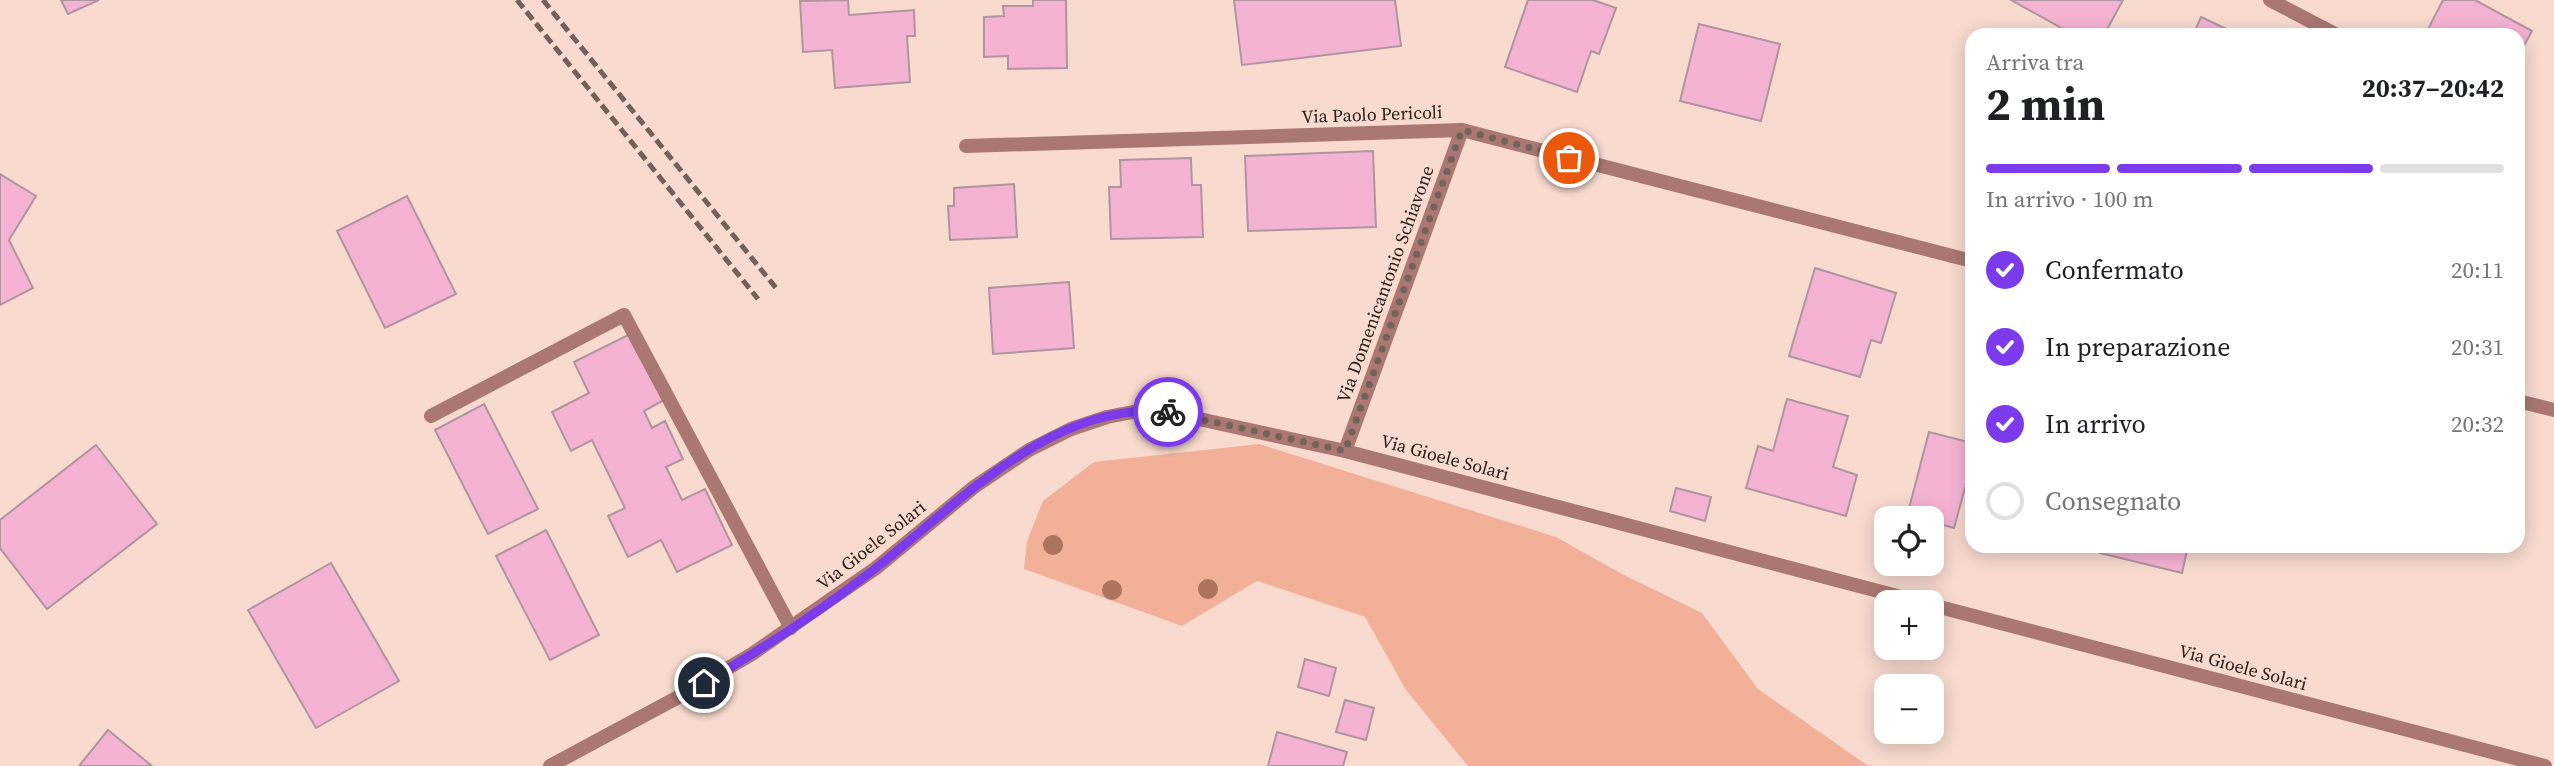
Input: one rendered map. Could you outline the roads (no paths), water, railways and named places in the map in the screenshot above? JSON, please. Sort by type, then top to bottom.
[{"type":"street","points":[[2270,0],[2324,28]]},
{"type":"street","name":"Via Paolo Pericoli","points":[[966,146],[1462,130],[1965,259]]},
{"type":"street","name":"Via Domenicantonio Schiavone","points":[[1345,451],[1462,130]]},
{"type":"street","points":[[431,416],[624,316],[791,628]]},
{"type":"street","points":[[2525,403],[2554,410]]},
{"type":"street","name":"Via Gioele Solari","points":[[550,766],[704,683],[791,628],[876,568],[992,475],[1049,439],[1097,420],[1132,412],[1172,413],[1345,451],[1874,590]]},
{"type":"street","name":"Via Gioele Solari","points":[[1944,608],[2545,766]]},
{"type":"railway","points":[[517,0],[758,299]]},
{"type":"railway","points":[[543,0],[776,288]]}]
